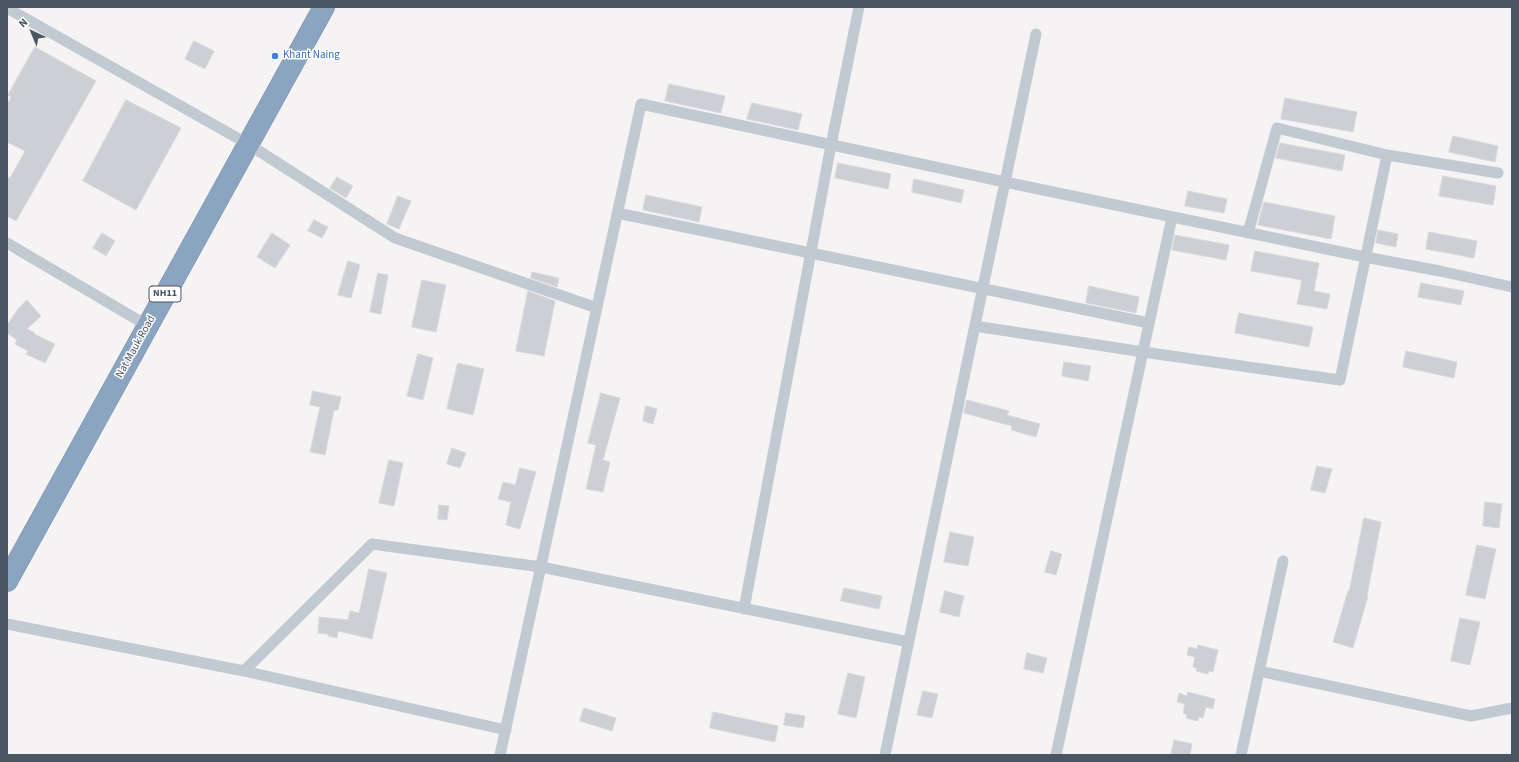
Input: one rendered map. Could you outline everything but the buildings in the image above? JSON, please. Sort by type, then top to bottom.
[{"type":"highway","name":"Nat Mauk Road","points":[[7,581],[324,7]]},
{"type":"street","points":[[744,608],[831,145],[859,7]]},
{"type":"street","points":[[7,8],[248,144],[395,238],[597,308]]},
{"type":"street","points":[[885,755],[1036,34]]},
{"type":"street","points":[[500,755],[641,104],[1248,233],[1365,257],[1440,270],[1512,287]]},
{"type":"street","points":[[1248,233],[1277,128],[1387,155],[1498,173]]},
{"type":"street","points":[[975,326],[1340,380],[1387,155]]},
{"type":"street","points":[[617,213],[1149,323]]},
{"type":"street","points":[[1056,755],[1172,217]]},
{"type":"street","points":[[7,243],[148,326]]},
{"type":"street","points":[[244,671],[372,544],[541,567],[909,642]]},
{"type":"street","points":[[1241,755],[1283,561]]},
{"type":"street","points":[[7,624],[244,671],[506,730]]},
{"type":"street","points":[[1259,670],[1472,716],[1512,708]]},
{"type":"place","name":"Khant Naing","points":[[275,56]]}]
